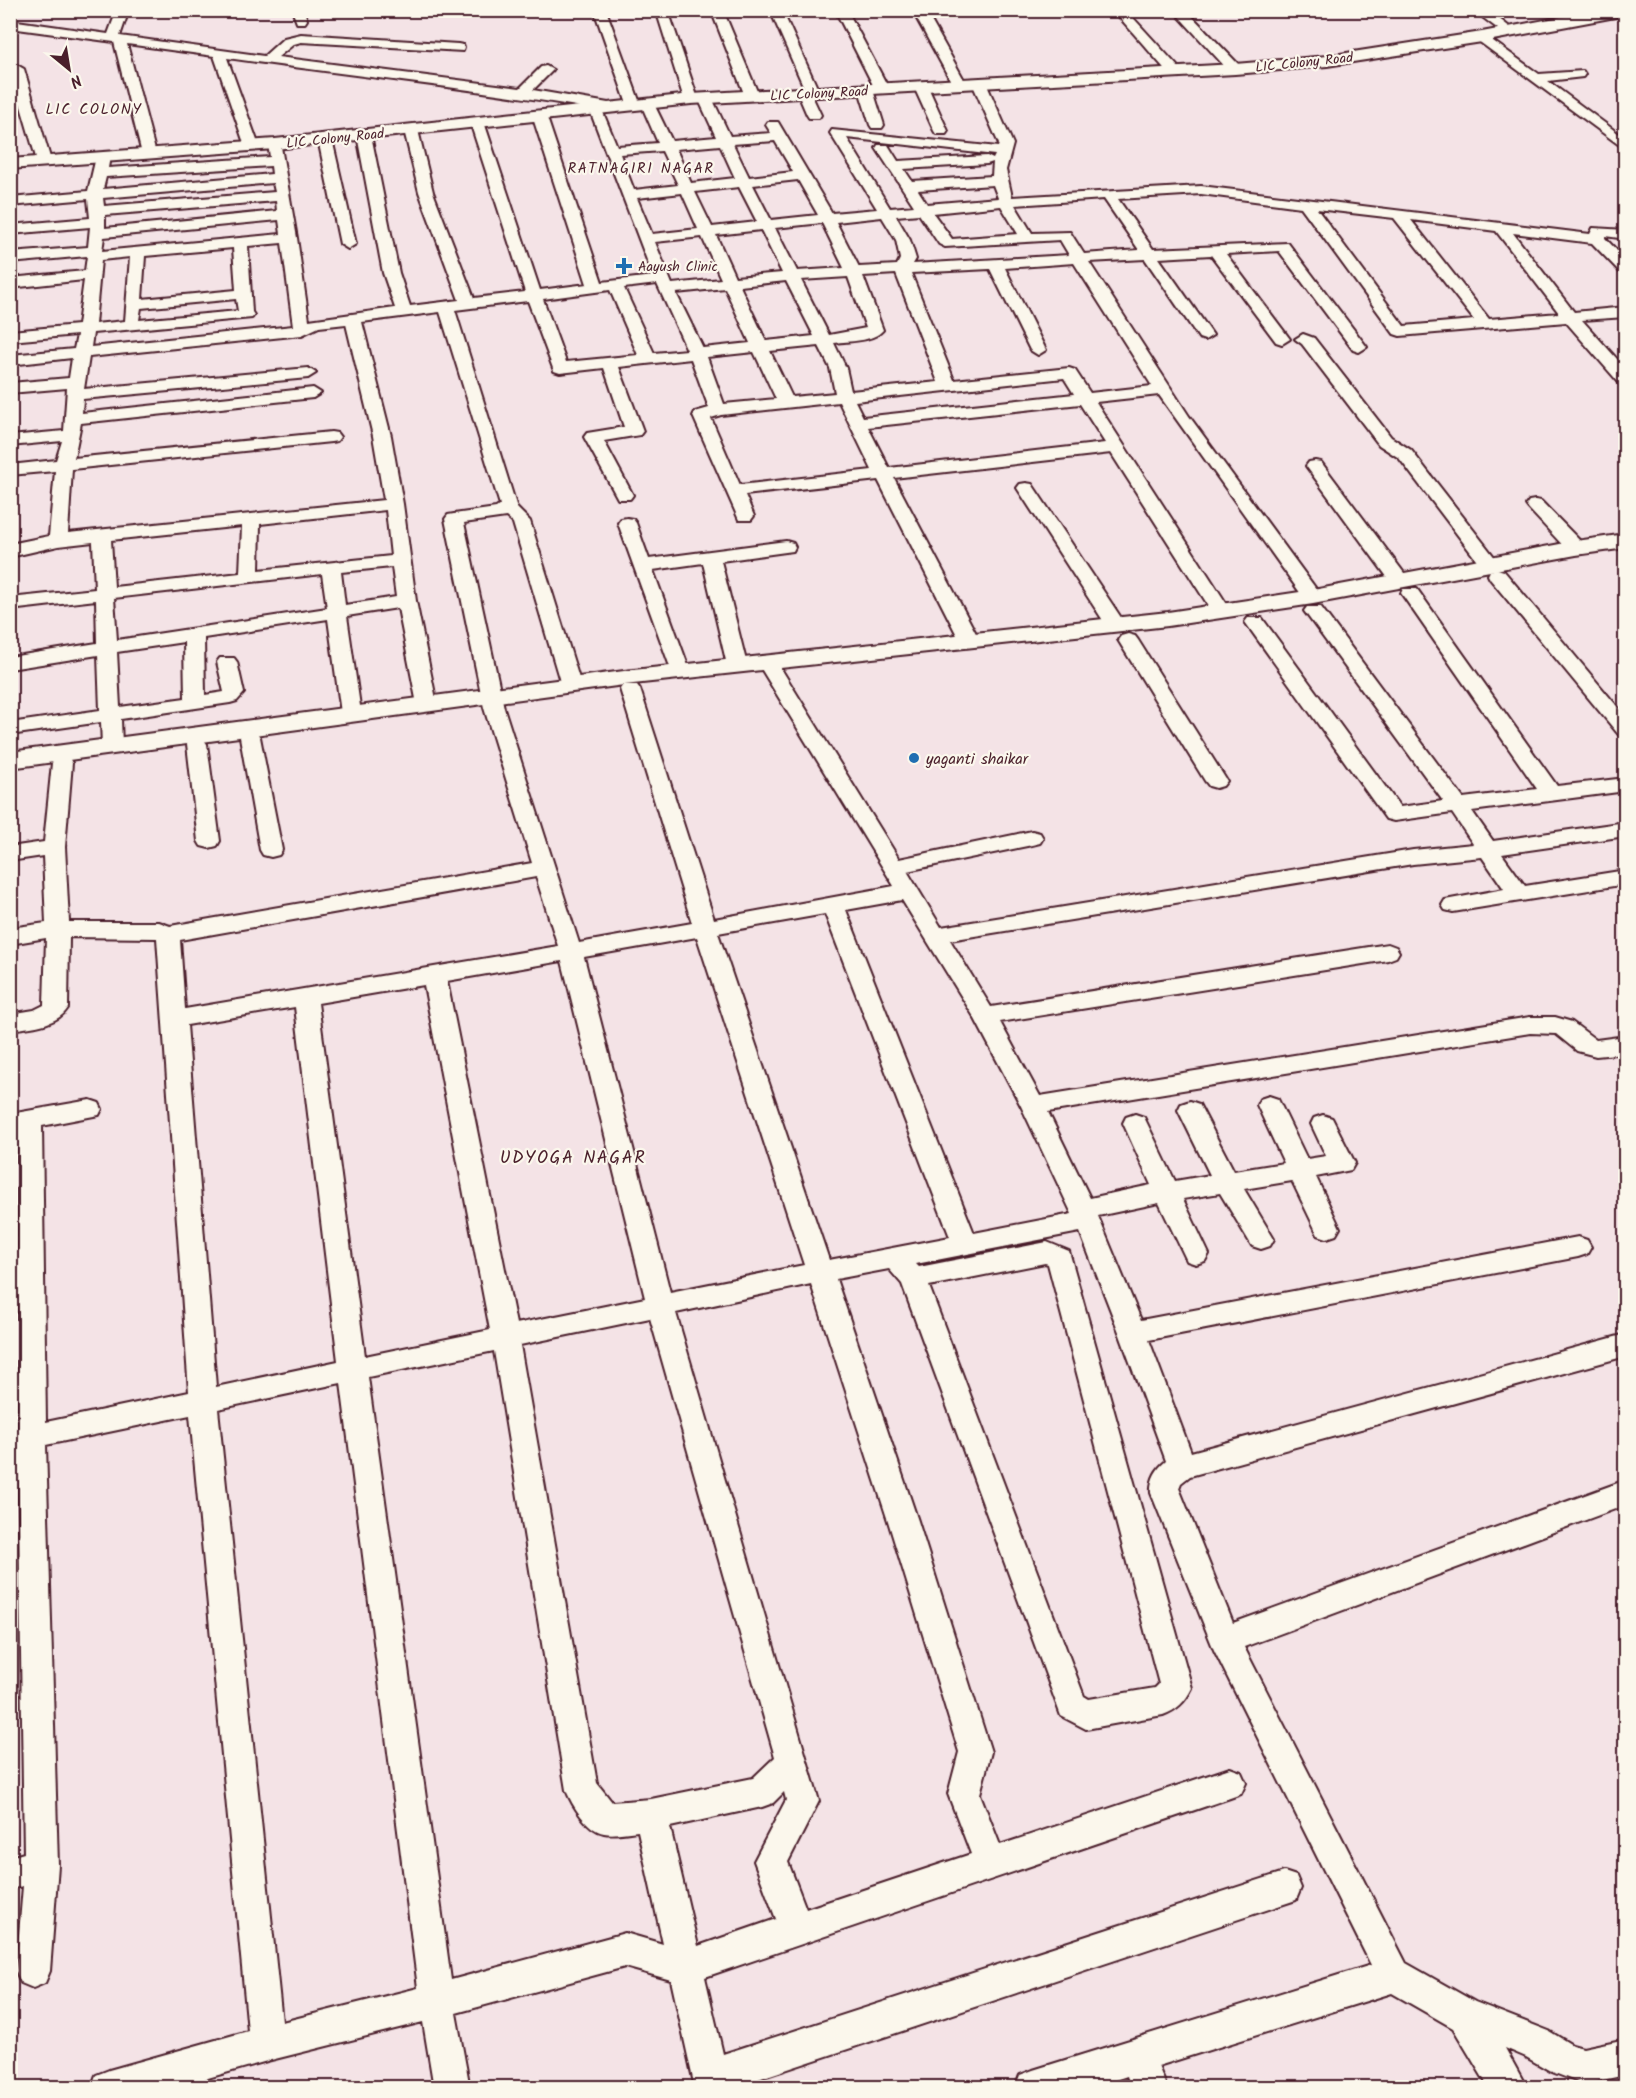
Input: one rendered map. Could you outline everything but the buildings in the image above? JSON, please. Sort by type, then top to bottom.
[{"type":"main road","name":"LIC Colony Road","points":[[10,164],[44,161],[102,165],[149,154],[252,146],[276,152],[325,139],[640,103],[1234,69],[1328,61],[1482,37],[1625,10]]},
{"type":"main road","points":[[10,770],[493,702],[630,689],[970,642],[1122,633],[1222,612],[1313,604],[1493,569],[1576,548],[1626,541]]},
{"type":"main road","points":[[1493,569],[1626,554]]},
{"type":"main road","points":[[10,760],[351,713],[427,704],[493,702],[571,685],[680,671],[737,665],[770,668],[1255,622],[1313,604]]},
{"type":"street","points":[[123,10],[117,39],[149,154]]},
{"type":"street","points":[[600,10],[640,103],[667,146],[786,402]]},
{"type":"street","points":[[662,10],[698,99],[725,141],[793,276],[838,368],[844,396],[857,423],[970,642]]},
{"type":"street","points":[[717,10],[752,96]]},
{"type":"street","points":[[776,10],[809,94],[814,115]]},
{"type":"street","points":[[841,10],[874,90],[877,124]]},
{"type":"street","points":[[918,10],[960,85]]},
{"type":"street","points":[[1119,10],[1175,72]]},
{"type":"street","points":[[1179,10],[1234,69]]},
{"type":"street","points":[[1479,10],[1510,32]]},
{"type":"street","points":[[10,24],[404,80],[523,93],[602,108],[612,151],[646,239],[697,353],[718,411]]},
{"type":"street","points":[[1482,37],[1626,146]]},
{"type":"street","points":[[267,60],[289,41],[301,38],[458,48]]},
{"type":"street","points":[[219,53],[252,146]]},
{"type":"street","points":[[18,69],[44,161]]},
{"type":"street","points":[[523,93],[546,70]]},
{"type":"street","points":[[1536,78],[1578,74]]},
{"type":"street","points":[[979,83],[1006,144],[1000,156],[1000,180],[1005,201],[1028,238]]},
{"type":"street","points":[[921,87],[941,132]]},
{"type":"street","points":[[539,115],[596,288]]},
{"type":"street","points":[[477,122],[560,368],[825,340],[875,330],[854,272],[827,218],[776,130],[725,141],[612,151]]},
{"type":"street","points":[[411,130],[508,509],[521,521],[571,685]]},
{"type":"street","points":[[902,269],[908,259],[906,248],[837,133],[962,146],[1000,156]]},
{"type":"street","points":[[364,135],[391,273],[404,312]]},
{"type":"street","points":[[325,139],[348,243]]},
{"type":"street","points":[[883,148],[944,242],[950,244],[1065,235],[1120,329],[1162,390],[1519,894]]},
{"type":"street","points":[[58,540],[64,464],[73,427],[76,388],[92,276],[97,222],[95,194],[102,165],[276,152],[302,330]]},
{"type":"street","points":[[895,165],[1000,156]]},
{"type":"street","points":[[629,195],[802,175]]},
{"type":"street","points":[[10,202],[280,178]]},
{"type":"street","points":[[909,186],[1000,180]]},
{"type":"street","points":[[1036,181],[1046,198]]},
{"type":"street","points":[[646,239],[827,218],[1005,201],[1201,190],[1597,239],[1626,270]]},
{"type":"street","points":[[1108,195],[1205,335]]},
{"type":"street","points":[[10,230],[97,222],[283,196]]},
{"type":"street","points":[[1305,202],[1400,332],[1626,312]]},
{"type":"street","points":[[1398,214],[1485,324]]},
{"type":"street","points":[[97,222],[286,215]]},
{"type":"street","points":[[1501,228],[1570,317],[1626,380]]},
{"type":"street","points":[[1597,239],[1598,231],[1626,235]]},
{"type":"street","points":[[10,258],[138,252],[290,238]]},
{"type":"street","points":[[240,242],[248,336]]},
{"type":"street","points":[[10,360],[302,330],[315,323],[615,285],[731,283],[793,276],[1283,246],[1359,346]]},
{"type":"street","points":[[1216,251],[1282,339]]},
{"type":"street","points":[[131,325],[138,252]]},
{"type":"street","points":[[995,263],[1038,351]]},
{"type":"street","points":[[902,269],[948,385]]},
{"type":"street","points":[[10,284],[92,276]]},
{"type":"street","points":[[615,285],[648,358]]},
{"type":"street","points":[[133,304],[244,294]]},
{"type":"street","points":[[10,336],[246,315]]},
{"type":"street","points":[[352,318],[382,436],[394,504],[406,601],[427,704]]},
{"type":"street","points":[[1303,339],[1308,341],[1385,441],[1405,454],[1493,569],[1626,731]]},
{"type":"street","points":[[610,363],[634,431],[593,437],[624,495]]},
{"type":"street","points":[[10,388],[76,388],[308,373]]},
{"type":"street","points":[[745,516],[701,416],[718,411],[786,402],[1069,373],[1114,447],[1222,612]]},
{"type":"street","points":[[857,423],[1162,390]]},
{"type":"street","points":[[10,441],[73,427],[313,393]]},
{"type":"street","points":[[10,470],[331,437]]},
{"type":"street","points":[[734,491],[1114,447]]},
{"type":"street","points":[[1315,466],[1406,587],[1551,793]]},
{"type":"street","points":[[1026,488],[1122,633],[1215,781]]},
{"type":"street","points":[[10,552],[10,550],[58,540],[394,504]]},
{"type":"street","points":[[1534,504],[1576,548]]},
{"type":"street","points":[[508,509],[501,513],[454,519],[493,702],[571,952],[660,1305],[803,1801],[771,1861],[797,1929]]},
{"type":"street","points":[[249,578],[251,520]]},
{"type":"street","points":[[627,523],[680,671]]},
{"type":"street","points":[[102,535],[112,746]]},
{"type":"street","points":[[642,566],[786,547]]},
{"type":"street","points":[[711,557],[737,665]]},
{"type":"street","points":[[10,604],[401,560]]},
{"type":"street","points":[[332,569],[351,713]]},
{"type":"street","points":[[10,663],[406,601]]},
{"type":"street","points":[[1255,622],[1394,814],[1551,793],[1622,790]]},
{"type":"street","points":[[194,634],[195,703]]},
{"type":"street","points":[[10,729],[230,697],[234,693],[227,662]]},
{"type":"street","points":[[770,668],[985,1016],[1033,1106],[1086,1215],[1133,1332],[1182,1466]]},
{"type":"street","points":[[630,689],[705,927],[903,1521],[975,1752],[964,1794],[991,1864]]},
{"type":"street","points":[[250,737],[271,850]]},
{"type":"street","points":[[197,744],[209,841]]},
{"type":"street","points":[[10,1022],[39,1017],[56,1008],[58,929],[54,847],[62,764]]},
{"type":"street","points":[[936,935],[1413,857],[1489,849],[1626,829]]},
{"type":"street","points":[[894,867],[1032,838]]},
{"type":"street","points":[[10,854],[54,847]]},
{"type":"street","points":[[10,936],[58,929],[159,930],[168,934],[546,868]]},
{"type":"street","points":[[1453,905],[1626,877]]},
{"type":"street","points":[[173,1019],[571,952],[909,891]]},
{"type":"street","points":[[832,904],[965,1243]]},
{"type":"street","points":[[168,934],[203,1400],[267,2043]]},
{"type":"street","points":[[985,1016],[1388,952]]},
{"type":"street","points":[[434,975],[505,1337],[582,1790],[605,1818],[651,1815],[762,1792],[792,1762]]},
{"type":"street","points":[[305,996],[352,1368],[437,2001],[452,2088]]},
{"type":"street","points":[[1033,1106],[1530,1025],[1555,1025],[1564,1028],[1586,1045],[1596,1048],[1626,1044]]},
{"type":"street","points":[[1269,1105],[1327,1228]]},
{"type":"street","points":[[33,1971],[26,1869],[20,1121],[90,1109]]},
{"type":"street","points":[[1190,1110],[1227,1183],[1261,1239]]},
{"type":"street","points":[[1135,1123],[1165,1192],[1196,1254]]},
{"type":"street","points":[[21,1438],[965,1243],[1086,1215],[1165,1192],[1342,1163],[1323,1124]]},
{"type":"street","points":[[1133,1332],[1578,1247]]},
{"type":"street","points":[[894,1257],[913,1279],[1072,1706],[1086,1714],[1163,1701],[1176,1688],[1060,1258],[1047,1252],[913,1279]]},
{"type":"street","points":[[1626,1345],[1182,1466],[1168,1476],[1164,1484],[1165,1493],[1225,1640],[1394,1976],[1465,2016],[1537,2043],[1564,2060],[1583,2066],[1626,2057]]},
{"type":"street","points":[[1225,1640],[1626,1492]]},
{"type":"street","points":[[109,2088],[267,2043],[437,2001],[625,1950],[685,1967],[1230,1783]]},
{"type":"street","points":[[651,1815],[712,2082],[1284,1888]]},
{"type":"street","points":[[1034,2088],[1136,2054],[1394,1976]]},
{"type":"street","points":[[1465,2016],[1509,2088]]},
{"type":"street","points":[[1136,2054],[1149,2088]]},
{"type":"place","name":"Aayush Clinic","points":[[624,266]]},
{"type":"place","name":"yaganti shaikar","points":[[914,758]]},
{"type":"district","name":"LIC COLONY","points":[[94,109]]},
{"type":"district","name":"RATNAGIRI NAGAR","points":[[641,168]]},
{"type":"district","name":"UDYOGA NAGAR","points":[[573,1157]]}]
